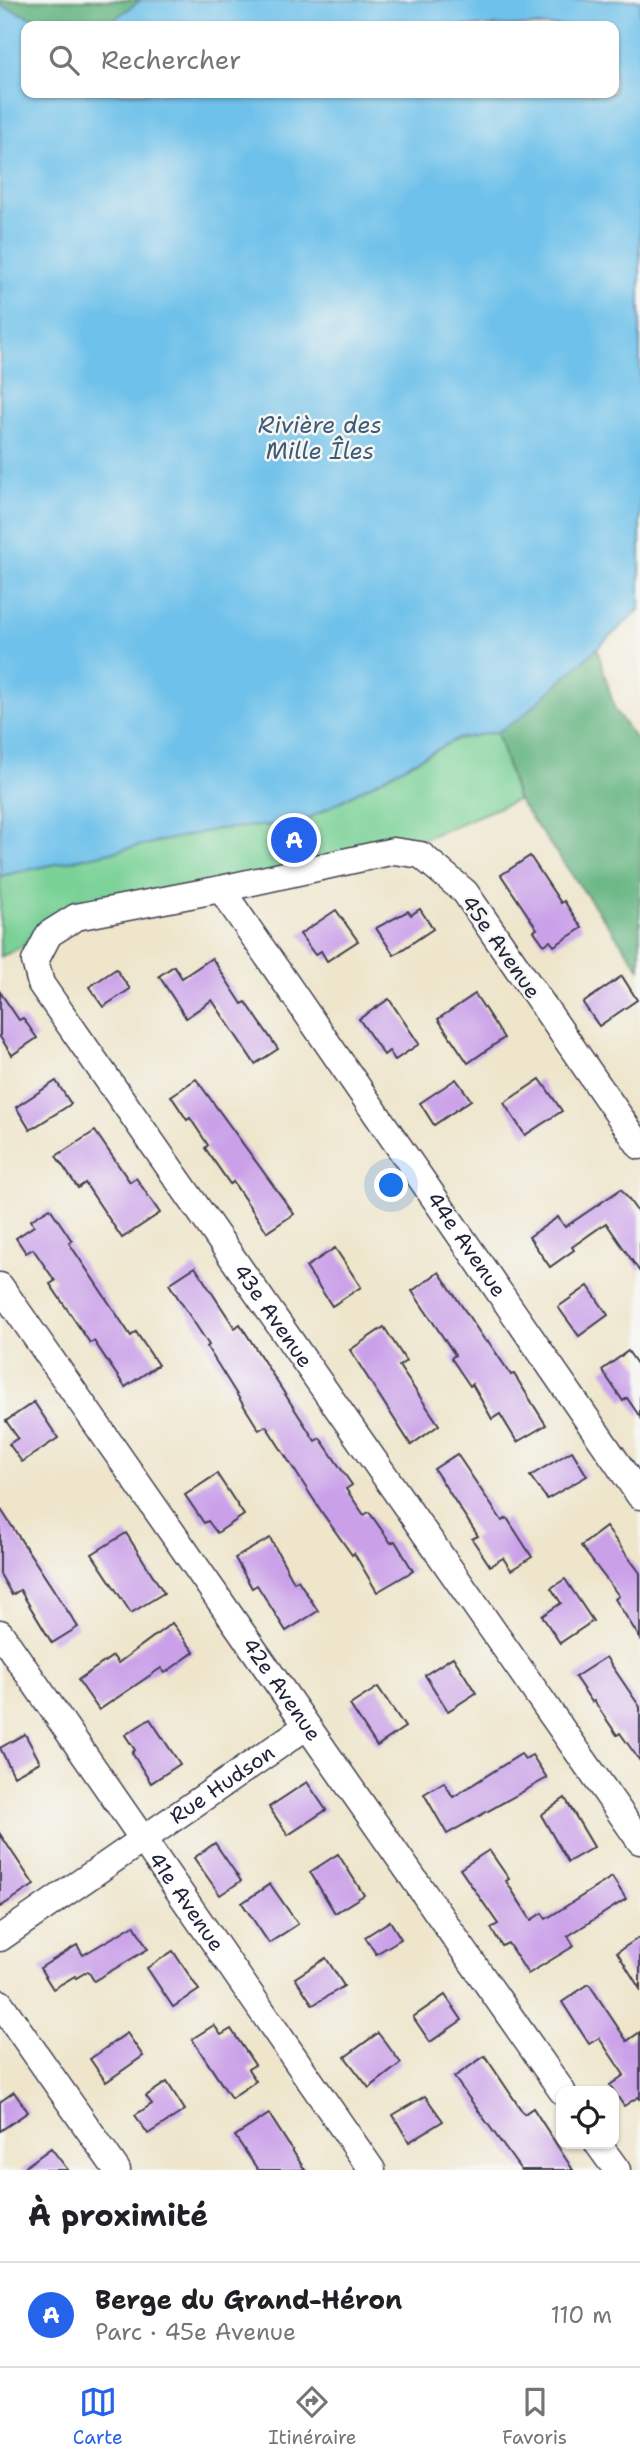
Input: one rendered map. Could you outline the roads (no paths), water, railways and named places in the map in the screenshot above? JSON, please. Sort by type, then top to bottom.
[{"type":"street","name":"45e Avenue","points":[[222,889],[394,851],[421,855],[465,892],[640,1146]]},
{"type":"street","name":"44e Avenue","points":[[222,889],[640,1496]]},
{"type":"street","name":"43e Avenue","points":[[222,889],[76,917],[48,934],[35,961],[41,984],[640,1841]]},
{"type":"street","name":"42e Avenue","points":[[0,1286],[559,2086]]},
{"type":"street","name":"41e Avenue","points":[[0,1633],[372,2170]]},
{"type":"street","name":"Rue Hudson","points":[[0,1938],[307,1726]]},
{"type":"street","points":[[0,2003],[117,2170]]},
{"type":"street","points":[[602,2149],[617,2170]]},
{"type":"water","name":"Rivière des Mille Îles","points":[[141,0],[640,0],[640,609],[519,719],[497,732],[456,739],[300,823],[217,829],[0,876],[0,5],[40,21],[21,21],[21,98],[619,98],[619,21],[112,21]]},
{"type":"place","name":"Berge du Grand-Héron","points":[[294,840]]}]
